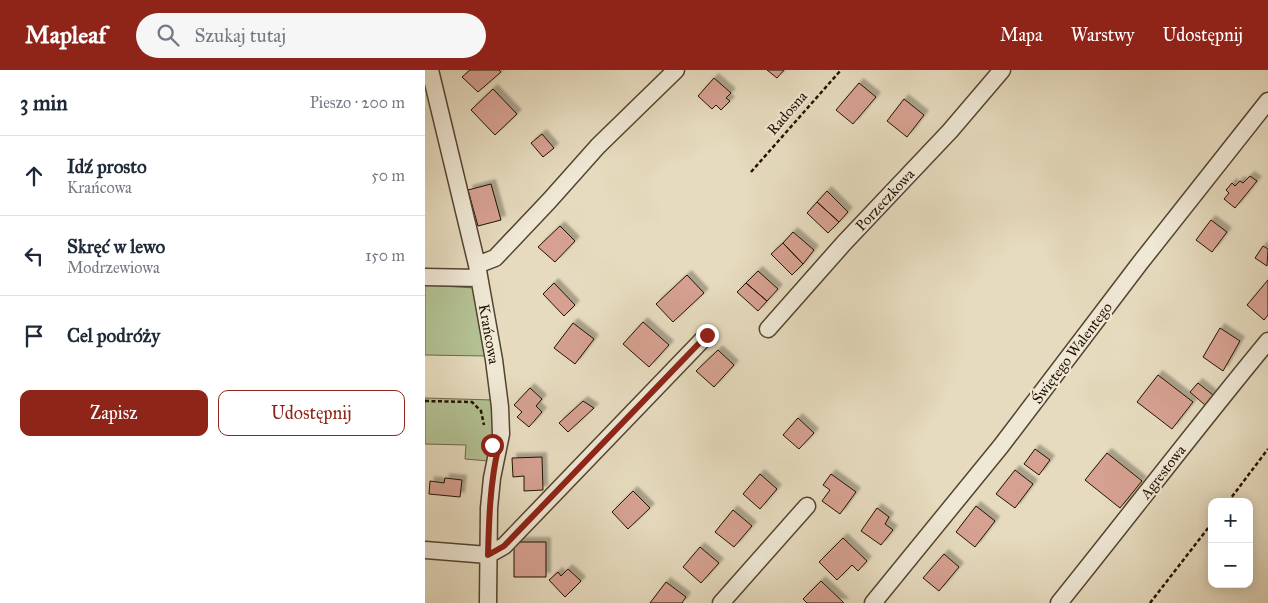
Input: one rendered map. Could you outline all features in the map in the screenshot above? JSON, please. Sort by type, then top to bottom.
[{"type":"street","name":"Krańcowa","points":[[430,70],[478,271],[494,360],[500,407],[501,434],[492,478],[489,508],[488,603]]},
{"type":"street","points":[[425,277],[478,271],[495,258],[598,146],[676,70]]},
{"type":"street","name":"Porzeczkowa","points":[[768,329],[844,243],[950,131],[1002,70]]},
{"type":"street","name":"Świętego Walentego","points":[[873,603],[1001,446],[1268,101]]},
{"type":"street","points":[[425,550],[488,555],[504,546],[707,335]]},
{"type":"street","name":"Agrestowa","points":[[1059,603],[1268,341]]},
{"type":"street","points":[[721,603],[807,506]]},
{"type":"path","name":"Radosna","points":[[751,172],[841,70]]},
{"type":"path","points":[[425,401],[472,402],[476,404],[481,411],[486,432],[492,445],[498,449]]},
{"type":"path","points":[[1231,498],[1268,449]]},
{"type":"path","points":[[1150,603],[1208,528]]},
{"type":"green space","points":[[425,285],[475,288],[487,356],[425,355]]},
{"type":"green space","points":[[425,398],[493,400],[495,431],[489,461],[465,459],[466,445],[425,444]]},
{"type":"building","points":[[470,70],[499,70],[501,72],[478,92],[462,77]]},
{"type":"building","points":[[767,70],[784,70],[777,78]]},
{"type":"building","points":[[714,78],[731,93],[726,98],[730,101],[721,110],[716,105],[712,109],[698,96]]},
{"type":"building","points":[[859,83],[876,97],[853,124],[836,110]]},
{"type":"building","points":[[493,89],[517,114],[495,135],[471,110]]},
{"type":"building","points":[[904,99],[924,115],[907,137],[887,121]]},
{"type":"building","points":[[542,134],[554,148],[543,157],[531,143]]},
{"type":"building","points":[[1250,176],[1257,181],[1235,208],[1224,199],[1229,193],[1226,190],[1232,183],[1235,186],[1240,181],[1243,183]]},
{"type":"building","points":[[491,184],[501,220],[478,226],[468,190]]},
{"type":"building","points":[[827,191],[848,212],[839,222],[817,202]]},
{"type":"building","points":[[817,202],[839,222],[828,233],[807,213]]},
{"type":"building","points":[[1211,220],[1227,232],[1212,252],[1196,240]]},
{"type":"building","points":[[560,226],[575,241],[555,262],[538,247]]},
{"type":"building","points":[[793,232],[814,250],[803,264],[783,243]]},
{"type":"building","points":[[783,243],[803,264],[792,275],[771,254]]},
{"type":"building","points":[[1263,246],[1268,249],[1267,266],[1255,258]]},
{"type":"building","points":[[758,271],[778,289],[767,301],[746,283]]},
{"type":"building","points":[[687,275],[704,293],[673,322],[656,304]]},
{"type":"building","points":[[1268,280],[1268,315],[1264,320],[1247,305]]},
{"type":"building","points":[[554,283],[575,305],[564,316],[543,294]]},
{"type":"building","points":[[746,283],[767,301],[758,311],[737,292]]},
{"type":"building","points":[[643,322],[669,345],[649,367],[623,344]]},
{"type":"building","points":[[573,323],[594,339],[575,364],[554,348]]},
{"type":"building","points":[[1220,328],[1240,341],[1223,371],[1203,357]]},
{"type":"building","points":[[718,350],[734,365],[714,387],[696,371]]},
{"type":"building","points":[[1158,375],[1193,402],[1172,429],[1137,402]]},
{"type":"building","points":[[1198,383],[1213,395],[1205,405],[1190,392]]},
{"type":"building","points":[[530,388],[542,399],[536,406],[542,412],[529,427],[517,417],[522,412],[514,405]]},
{"type":"building","points":[[583,401],[594,408],[568,432],[559,423]]},
{"type":"building","points":[[798,418],[814,433],[799,449],[783,435]]},
{"type":"building","points":[[1035,449],[1050,460],[1039,475],[1024,464]]},
{"type":"building","points":[[1107,453],[1142,481],[1120,508],[1085,480]]},
{"type":"building","points":[[542,457],[543,490],[524,491],[524,476],[513,477],[512,458]]},
{"type":"building","points":[[1015,470],[1033,484],[1015,508],[996,494]]},
{"type":"building","points":[[760,474],[777,489],[760,509],[743,494]]},
{"type":"building","points":[[831,474],[856,492],[840,514],[822,501],[830,490],[823,485]]},
{"type":"building","points":[[445,478],[462,480],[460,497],[429,494],[430,481],[444,483]]},
{"type":"building","points":[[633,491],[650,508],[628,529],[612,512]]},
{"type":"building","points":[[976,506],[995,521],[975,547],[956,532]]},
{"type":"building","points":[[877,508],[889,517],[885,524],[893,530],[881,545],[861,531]]},
{"type":"building","points":[[733,510],[752,526],[734,547],[715,532]]},
{"type":"building","points":[[843,538],[867,561],[858,571],[852,565],[837,580],[819,562]]},
{"type":"building","points":[[514,542],[546,542],[546,577],[514,577]]},
{"type":"building","points":[[700,547],[719,563],[701,583],[683,567]]},
{"type":"building","points":[[944,554],[959,567],[939,591],[923,578]]},
{"type":"building","points":[[568,569],[581,581],[565,597],[549,580],[558,572],[561,576]]},
{"type":"building","points":[[821,581],[844,603],[807,603],[803,599]]},
{"type":"building","points":[[666,582],[686,597],[682,603],[650,603]]},
{"type":"route","points":[[492,445],[498,449],[492,478],[489,508],[488,555],[504,546],[707,335]]}]
